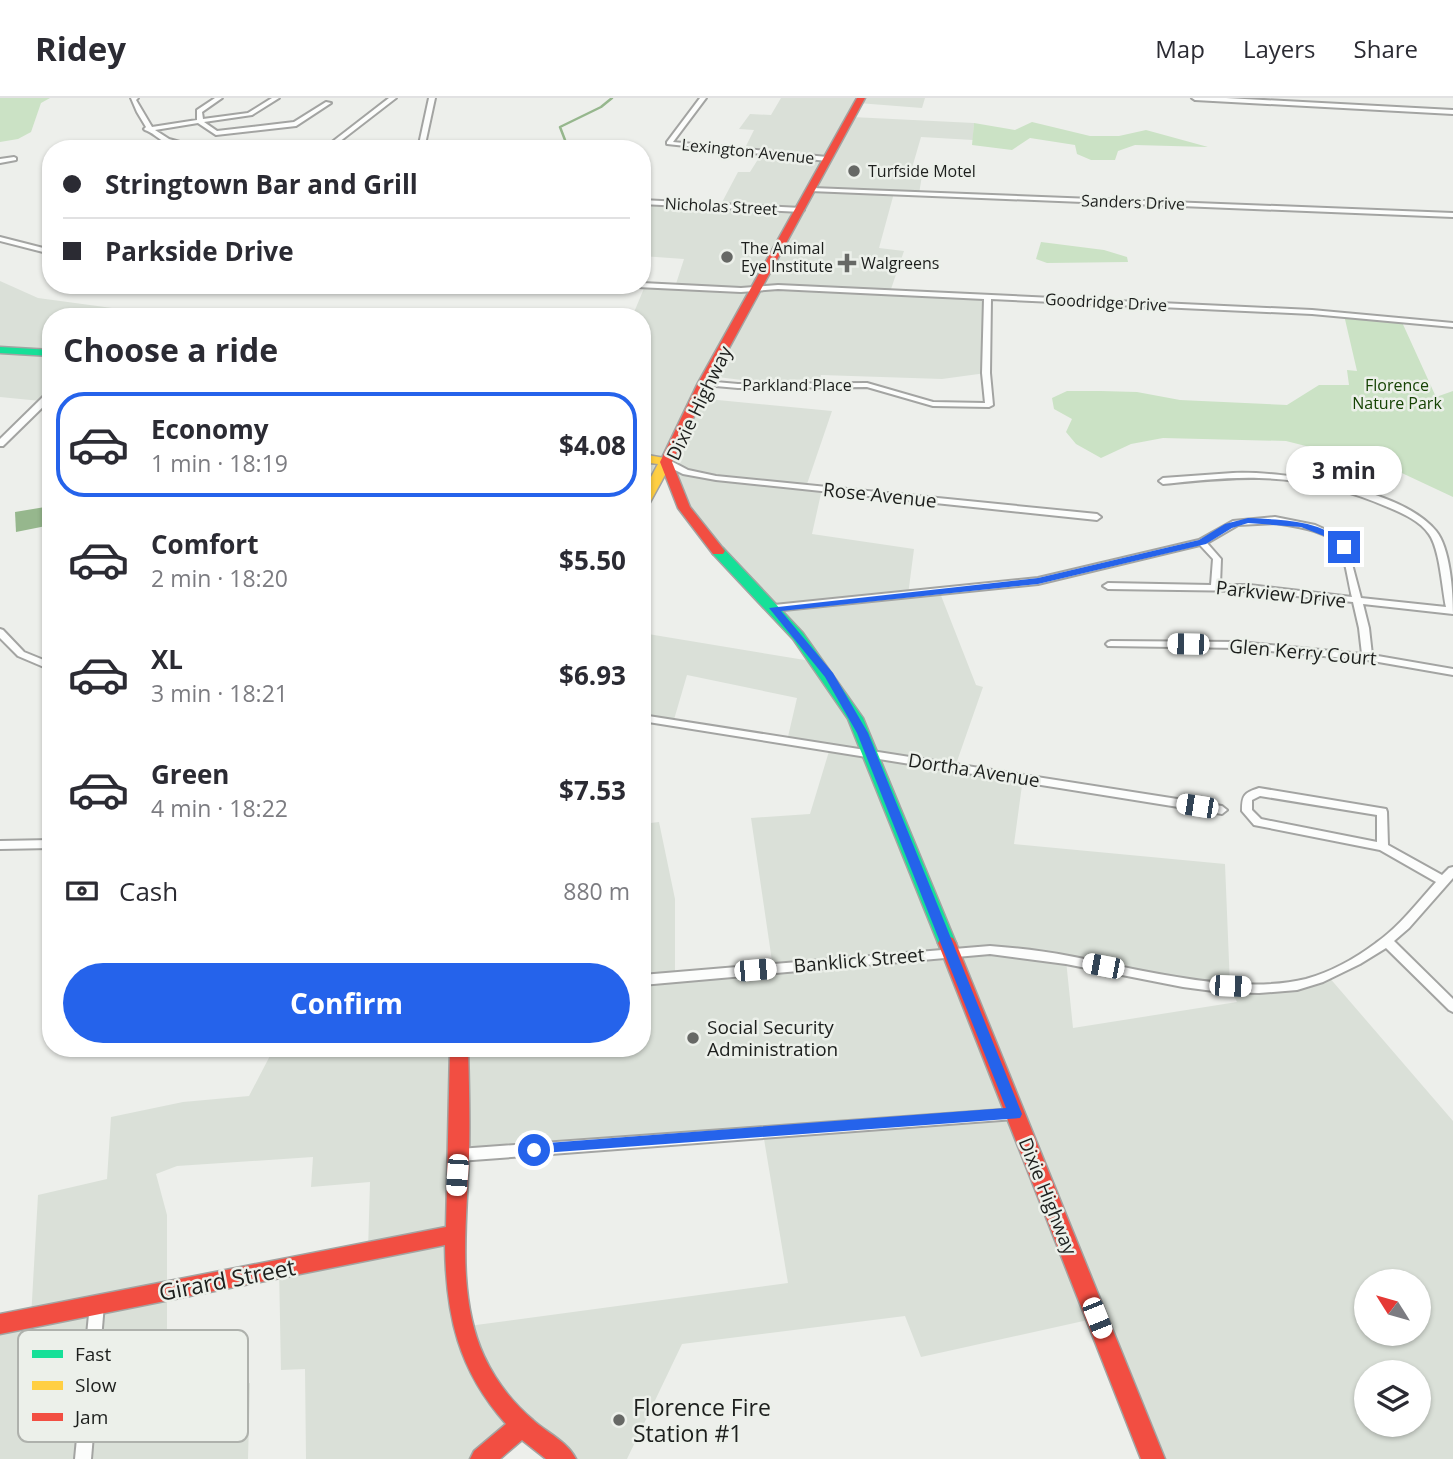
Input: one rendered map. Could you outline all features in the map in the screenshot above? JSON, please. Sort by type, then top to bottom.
[{"type":"main road","name":"Dixie Highway","points":[[861,98],[704,383],[666,462],[675,489],[696,524],[774,608],[829,675],[872,754],[1153,1459]]},
{"type":"main road","points":[[0,350],[42,352]]},
{"type":"main road","points":[[651,460],[666,462],[651,490]]},
{"type":"main road","points":[[459,1057],[454,1234],[461,1327],[488,1384],[522,1426],[564,1459]]},
{"type":"main road","name":"Girard Street","points":[[0,1324],[454,1234]]},
{"type":"main road","points":[[482,1459],[522,1426]]},
{"type":"street","points":[[135,98],[133,99],[147,129],[166,140]]},
{"type":"street","points":[[219,98],[199,111],[201,122],[216,133],[284,126],[303,121],[328,103]]},
{"type":"street","points":[[147,129],[250,114],[276,98]]},
{"type":"street","points":[[338,140],[393,98]]},
{"type":"street","points":[[423,140],[432,98]]},
{"type":"street","name":"Lexington Avenue","points":[[703,98],[669,143],[827,159]]},
{"type":"street","points":[[1195,98],[1453,112]]},
{"type":"street","points":[[0,161],[14,159]]},
{"type":"street","name":"Sanders Drive","points":[[812,190],[1453,215]]},
{"type":"street","name":"Nicholas Street","points":[[651,202],[801,210]]},
{"type":"street","points":[[0,239],[42,249]]},
{"type":"street","name":"Goodridge Drive","points":[[651,285],[1300,311],[1453,325]]},
{"type":"street","name":"Parkland Place","points":[[704,383],[737,386],[844,384],[867,386],[933,404],[989,405],[986,373],[989,297]]},
{"type":"street","points":[[0,444],[42,403]]},
{"type":"street","name":"Rose Avenue","points":[[666,462],[686,472],[716,478],[1097,517]]},
{"type":"street","points":[[1163,481],[1274,476],[1331,485],[1389,505],[1420,521],[1433,534],[1452,611]]},
{"type":"street","points":[[774,608],[1038,581],[1202,542],[1228,526],[1260,520],[1302,524],[1324,532],[1340,542],[1348,555],[1364,628],[1367,657]]},
{"type":"street","points":[[1202,542],[1216,553],[1215,586]]},
{"type":"street","name":"Parkview Drive","points":[[1108,586],[1215,586],[1452,611]]},
{"type":"street","points":[[0,632],[21,654],[42,663]]},
{"type":"street","name":"Glen Kerry Court","points":[[1111,644],[1239,645],[1367,657],[1453,672]]},
{"type":"street","name":"Dortha Avenue","points":[[651,719],[1222,810]]},
{"type":"street","points":[[1383,847],[1382,812],[1259,792],[1247,798],[1247,811],[1258,822],[1383,847],[1443,881]]},
{"type":"street","points":[[0,845],[42,844]]},
{"type":"street","name":"Banklick Street","points":[[651,979],[951,952],[1028,952],[1186,981],[1267,988],[1298,985],[1328,976],[1387,942],[1453,871]]},
{"type":"street","points":[[1387,942],[1453,1007]]},
{"type":"street","points":[[458,1155],[1015,1114]]},
{"type":"street","points":[[95,1330],[97,1304]]},
{"type":"shaded area","points":[[781,98],[925,98],[922,108],[858,103],[852,117],[974,123],[973,140],[921,137],[910,175],[922,175],[919,194],[894,193],[879,248],[904,251],[890,292],[988,297],[986,373],[942,379],[821,375],[820,379],[750,381],[709,376],[697,398],[832,411],[806,487],[822,489],[812,534],[914,549],[908,595],[940,593],[976,685],[983,687],[955,767],[1023,778],[1014,844],[1225,864],[1230,986],[1267,988],[1328,976],[1453,1121],[1453,1459],[1153,1459],[1097,1318],[921,1357],[905,1316],[682,1344],[627,1459],[564,1459],[522,1427],[482,1459],[306,1459],[305,1369],[281,1370],[279,1269],[368,1251],[370,1182],[311,1187],[313,1157],[177,1166],[156,1174],[167,1215],[167,1330],[18,1330],[18,1442],[248,1442],[250,1383],[248,1459],[0,1459],[0,1324],[31,1318],[38,1195],[107,1179],[111,1117],[183,1102],[249,1096],[269,1057],[651,1057],[651,823],[659,822],[675,899],[675,977],[773,968],[751,818],[810,814],[830,748],[787,741],[797,698],[687,675],[673,723],[652,719],[651,721],[651,634],[817,662],[731,564],[669,476],[659,476],[651,490],[651,308],[636,308],[642,294],[651,294],[651,286],[675,287],[684,259],[651,257],[651,202],[720,206],[738,172],[750,172],[762,153],[744,150],[754,130],[739,129],[750,114],[771,115]],"holes":[[[1066,960],[1229,986],[1237,1002],[1073,1028]],[[763,1133],[788,1283],[461,1327],[459,1155]]]},
{"type":"shaded area","points":[[0,281],[38,298],[112,308],[42,308],[42,401],[0,397]]},
{"type":"shaded area","points":[[42,508],[42,527],[16,532],[15,512]]},
{"type":"green space","points":[[0,98],[50,98],[41,103],[31,132],[18,139],[0,142]]},
{"type":"green space","points":[[1032,122],[1090,136],[1119,136],[1146,130],[1208,147],[1135,145],[1118,151],[1115,160],[1091,160],[1077,154],[1075,145],[1030,138],[1012,150],[972,145],[974,123],[1015,130]]},
{"type":"green space","points":[[1041,242],[1104,250],[1127,257],[1128,262],[1047,263],[1036,259]]},
{"type":"green space","name":"Florence Nature Park","points":[[1344,315],[1401,320],[1436,397],[1453,391],[1453,497],[1389,467],[1286,441],[1163,438],[1131,444],[1101,458],[1076,444],[1066,432],[1072,419],[1054,409],[1052,398],[1067,391],[1137,392],[1180,400],[1287,405],[1319,385],[1349,385],[1347,370],[1357,371]]},
{"type":"waterway","points":[[565,140],[560,127],[601,107],[612,98]]},
{"type":"traffic: fast","points":[[0,350],[42,352]]},
{"type":"traffic: fast","points":[[718,551],[798,636],[855,718],[947,943]]},
{"type":"traffic: slow","points":[[651,460],[666,462]]},
{"type":"traffic: slow","points":[[651,490],[666,462]]},
{"type":"traffic: jam","points":[[718,551],[684,508],[666,462],[704,383],[861,98]]},
{"type":"traffic: jam","points":[[947,943],[1153,1459]]},
{"type":"traffic: jam","points":[[459,1057],[455,1247],[463,1325],[475,1361],[494,1394],[524,1427],[564,1459]]},
{"type":"traffic: jam","points":[[0,1324],[454,1234]]},
{"type":"traffic: jam","points":[[482,1459],[522,1426]]},
{"type":"place","name":"Turfside Motel","points":[[854,171]]},
{"type":"place","name":"The Animal Eye Institute","points":[[727,257]]},
{"type":"place","name":"Walgreens","points":[[847,263]]},
{"type":"place","name":"Social Security Administration","points":[[693,1038]]},
{"type":"place","name":"Florence Fire Station #1","points":[[619,1420]]},
{"type":"route","points":[[534,1150],[1015,1114],[863,733],[829,675],[774,608],[993,588],[1038,581],[1158,555],[1202,542],[1228,526],[1248,521],[1275,520],[1302,524],[1332,536],[1344,547]]}]
